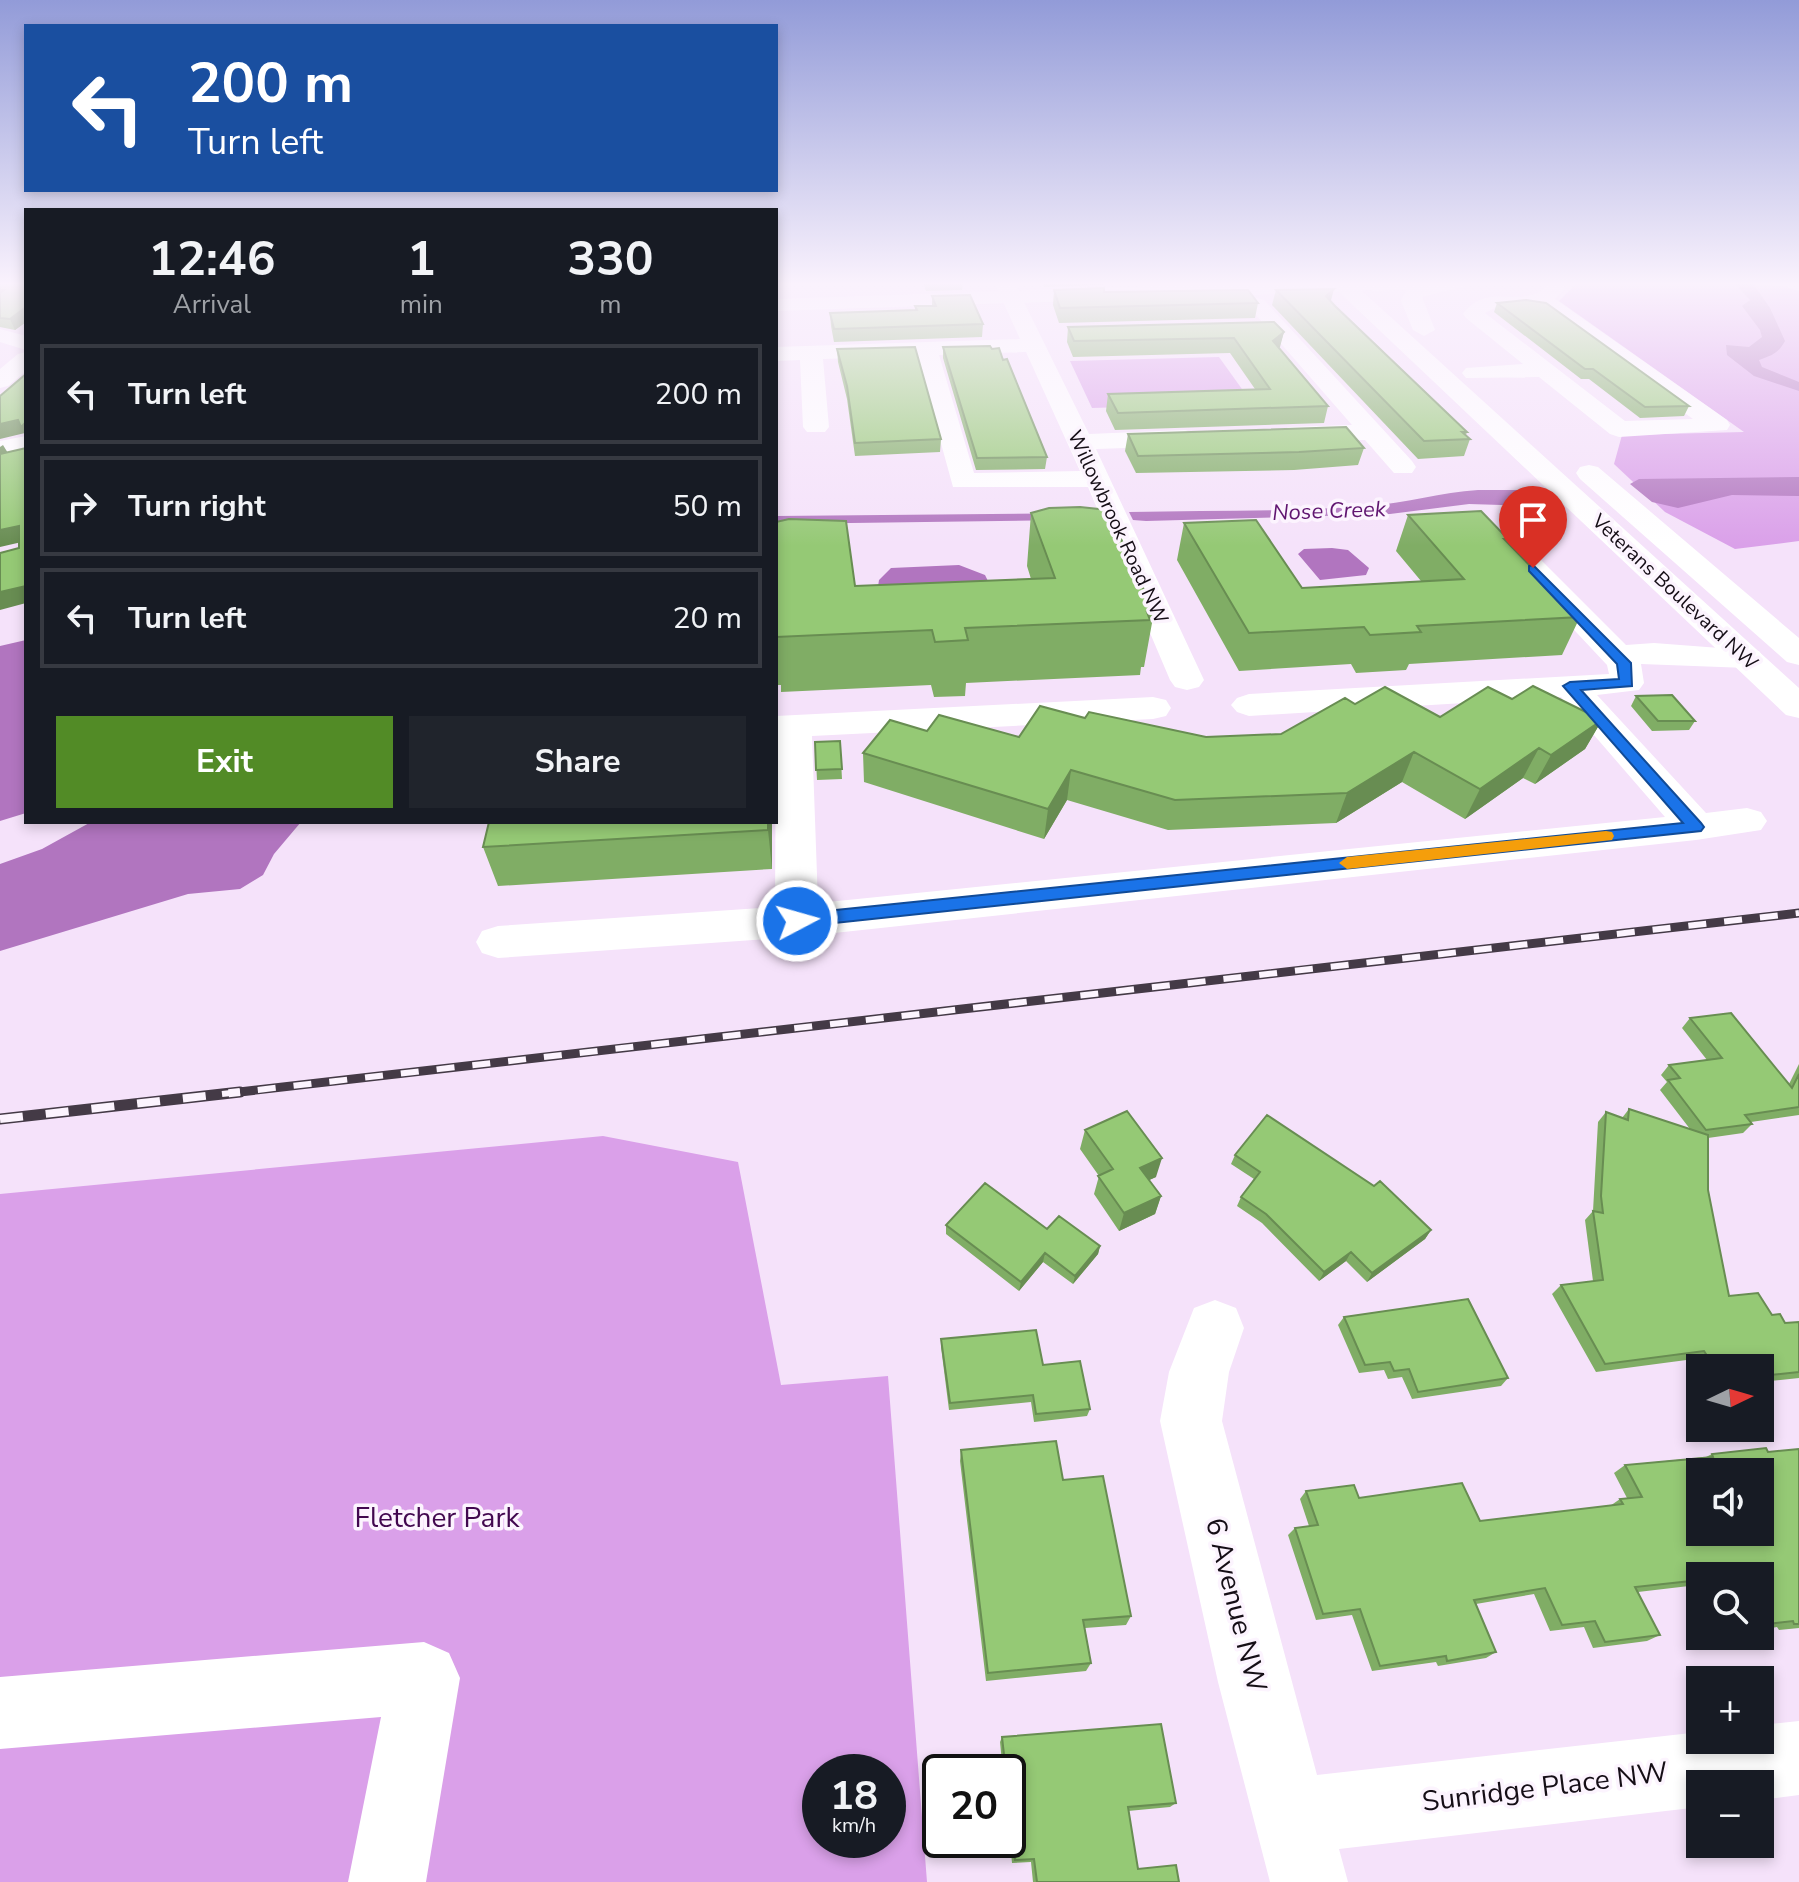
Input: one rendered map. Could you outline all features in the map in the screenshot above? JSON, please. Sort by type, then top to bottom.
[{"type":"main road","points":[[812,370],[816,427]]},
{"type":"main road","points":[[932,370],[963,481],[1100,486]]},
{"type":"main road","name":"Willowbrook Road NW","points":[[1046,370],[1126,540],[1222,698]]},
{"type":"main road","points":[[1315,370],[1403,467]]},
{"type":"main road","name":"Veterans Boulevard NW","points":[[1434,370],[1799,707]]},
{"type":"main road","points":[[1470,370],[1496,392]]},
{"type":"main road","points":[[1474,373],[1545,370],[1619,429],[1718,425],[1641,370]]},
{"type":"main road","points":[[1264,436],[1371,432]]},
{"type":"main road","points":[[1078,442],[1204,438]]},
{"type":"main road","points":[[0,449],[24,444]]},
{"type":"main road","name":"Veterans Boulevard NW","points":[[1564,451],[1799,655]]},
{"type":"main road","points":[[797,921],[785,726],[1166,720],[1152,701],[1158,691],[1222,698],[1627,683],[1624,663],[1512,547]]},
{"type":"main road","points":[[1617,656],[1654,653],[1747,658]]},
{"type":"main road","points":[[1570,686],[1696,827]]},
{"type":"main road","points":[[498,942],[797,921],[1747,821]]},
{"type":"main road","name":"6 Avenue NW","points":[[1215,1328],[1199,1372],[1191,1421],[1254,1682],[1300,1849]]},
{"type":"main road","points":[[0,1713],[424,1678],[387,1882]]},
{"type":"main road","name":"Sunridge Place NW","points":[[1300,1849],[1799,1758]]},
{"type":"green space","points":[[1074,370],[1228,370],[1252,403],[1092,408]]},
{"type":"green space","points":[[1656,370],[1799,370],[1799,541],[1735,549],[1665,512],[1614,464],[1622,435],[1744,432]]},
{"type":"green space","name":"Fletcher Park","points":[[603,1136],[738,1162],[781,1385],[888,1376],[922,1817],[922,1858],[925,1858],[927,1882],[0,1882],[0,1194]]},
{"type":"water","points":[[1746,370],[1769,370],[1799,382],[1799,391],[1754,376]]},
{"type":"water","points":[[1799,477],[1799,496],[1732,495],[1678,508],[1652,502],[1630,484],[1639,479]]},
{"type":"water","name":"Nose Creek","points":[[1478,490],[1520,490],[1537,506],[1469,504],[1390,514],[1146,521],[1133,520],[1129,512],[1339,508],[1383,505]]},
{"type":"water","points":[[1094,513],[1064,520],[778,524],[778,516]]},
{"type":"water","points":[[1304,549],[1348,550],[1369,568],[1366,575],[1320,580],[1298,554]]},
{"type":"water","points":[[959,565],[985,575],[988,581],[877,593],[879,580],[891,568]]},
{"type":"water","points":[[24,640],[24,814],[0,821],[0,646]]},
{"type":"water","points":[[87,824],[299,824],[274,854],[263,875],[240,889],[188,894],[0,951],[0,864],[42,849]]},
{"type":"building","points":[[843,370],[921,370],[941,439],[855,443]]},
{"type":"building","points":[[950,370],[1011,370],[1047,457],[977,458]]},
{"type":"building","points":[[1256,370],[1297,370],[1328,406],[1118,413],[1108,394],[1270,389]]},
{"type":"building","points":[[1354,370],[1402,370],[1467,432],[1462,432],[1470,439],[1424,441]]},
{"type":"building","points":[[1594,370],[1639,370],[1689,406],[1645,407]]},
{"type":"building","points":[[24,376],[24,424],[21,427],[18,420],[0,424],[0,396]]},
{"type":"building","points":[[1346,427],[1364,448],[1138,456],[1128,434]]},
{"type":"building","points":[[24,448],[24,586],[0,592],[0,553],[19,548],[19,526],[0,530],[0,454]]},
{"type":"building","points":[[1049,508],[1108,510],[1154,612],[1147,612],[1150,620],[965,628],[968,640],[935,642],[932,630],[778,637],[778,522],[789,519],[846,521],[855,586],[1055,578],[1031,513]]},
{"type":"building","points":[[1481,511],[1580,617],[1417,626],[1421,632],[1370,635],[1364,627],[1249,633],[1184,523],[1256,520],[1302,588],[1464,579],[1408,515]]},
{"type":"building","points":[[1533,686],[1602,720],[1551,755],[1539,748],[1480,789],[1414,752],[1347,793],[1175,800],[1071,770],[1048,809],[863,753],[890,720],[927,731],[939,715],[1019,737],[1040,706],[1085,718],[1089,712],[1206,737],[1281,734],[1345,698],[1355,704],[1385,687],[1440,717],[1488,687],[1512,699]]},
{"type":"building","points":[[1672,695],[1695,721],[1658,721],[1636,696]]},
{"type":"building","points":[[840,741],[842,769],[816,770],[815,742]]},
{"type":"building","points":[[489,824],[768,824],[768,830],[483,847]]},
{"type":"building","points":[[1731,1013],[1792,1088],[1799,1074],[1799,1107],[1745,1115],[1752,1124],[1706,1130],[1668,1080],[1680,1078],[1669,1065],[1722,1058],[1690,1018]]},
{"type":"building","points":[[1629,1109],[1708,1135],[1708,1190],[1729,1296],[1758,1293],[1772,1315],[1780,1314],[1785,1323],[1799,1322],[1799,1372],[1774,1375],[1774,1354],[1706,1354],[1704,1351],[1605,1364],[1561,1285],[1603,1280],[1593,1211],[1603,1213],[1601,1196],[1606,1112],[1628,1120]]},
{"type":"building","points":[[1127,1111],[1162,1158],[1140,1168],[1161,1196],[1124,1213],[1098,1176],[1113,1169],[1085,1130]]},
{"type":"building","points":[[1267,1115],[1374,1186],[1380,1181],[1431,1230],[1372,1273],[1351,1252],[1324,1272],[1266,1214],[1241,1197],[1260,1172],[1235,1155]]},
{"type":"building","points":[[985,1183],[1047,1229],[1059,1216],[1100,1246],[1075,1276],[1045,1253],[1021,1282],[946,1225]]},
{"type":"building","points":[[1468,1299],[1508,1378],[1418,1392],[1409,1369],[1394,1371],[1390,1362],[1365,1365],[1344,1317]]},
{"type":"building","points":[[1036,1330],[1043,1365],[1080,1361],[1090,1409],[1036,1414],[1033,1395],[950,1403],[941,1339]]},
{"type":"building","points":[[1056,1441],[1063,1480],[1103,1476],[1131,1616],[1083,1620],[1091,1663],[988,1673],[961,1450]]},
{"type":"building","points":[[1766,1448],[1768,1452],[1799,1449],[1799,1624],[1793,1621],[1774,1623],[1774,1562],[1686,1562],[1686,1582],[1635,1587],[1660,1635],[1605,1642],[1595,1621],[1562,1625],[1545,1588],[1474,1600],[1496,1652],[1447,1661],[1446,1656],[1380,1666],[1360,1609],[1323,1614],[1295,1528],[1318,1525],[1306,1491],[1354,1485],[1359,1498],[1462,1483],[1480,1521],[1623,1504],[1620,1499],[1642,1497],[1625,1465],[1686,1459],[1686,1546],[1774,1546],[1774,1458],[1702,1458],[1713,1457],[1712,1454]]},
{"type":"building","points":[[1161,1724],[1176,1803],[1128,1807],[1138,1869],[1176,1865],[1179,1882],[1037,1882],[1034,1859],[1015,1858],[1026,1858],[1026,1754],[1004,1754],[1002,1737]]},
{"type":"railway","points":[[222,1094],[1799,913]]},
{"type":"railway","points":[[0,1119],[240,1092]]},
{"type":"slow traffic","points":[[1347,863],[1606,836]]},
{"type":"route","points":[[797,921],[1696,827],[1570,686],[1627,683],[1624,663],[1533,568]]}]
